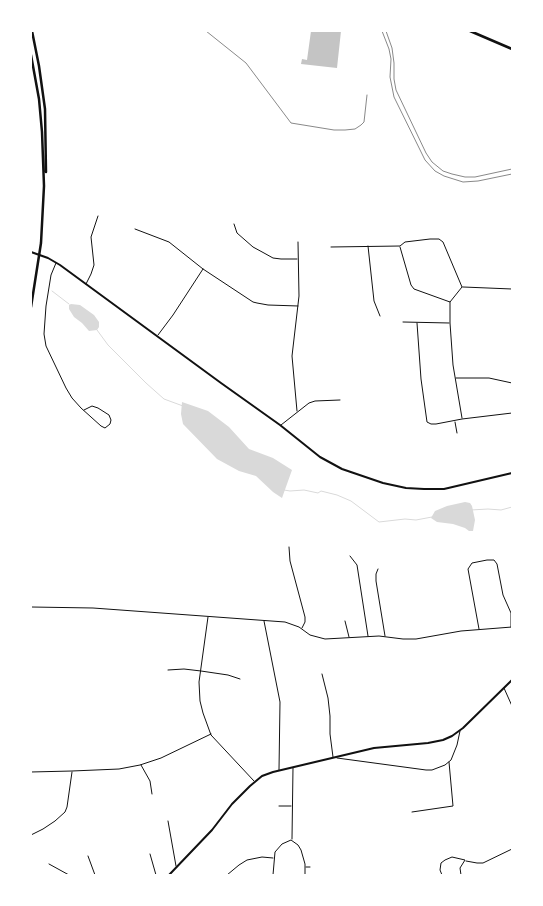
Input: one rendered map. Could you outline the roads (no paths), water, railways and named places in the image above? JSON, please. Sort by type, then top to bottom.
[{"type":"highway","points":[[31,308],[39,262],[46,164],[45,109],[32,31]]},
{"type":"highway","points":[[470,31],[511,49]]},
{"type":"highway","points":[[31,56],[42,132],[44,186]]},
{"type":"street","points":[[86,284],[94,265],[91,237],[98,216]]},
{"type":"street","points":[[234,224],[237,233],[264,254],[273,258],[298,259]]},
{"type":"street","points":[[135,229],[169,242],[203,269],[248,299],[257,303],[278,306],[298,306]]},
{"type":"street","points":[[331,247],[400,246],[406,242],[430,239],[440,240],[443,242],[462,287]]},
{"type":"street","points":[[297,411],[292,352],[298,306],[298,242]]},
{"type":"street","points":[[368,246],[374,301],[380,316]]},
{"type":"street","points":[[400,246],[413,289],[450,302]]},
{"type":"street","points":[[31,252],[56,263],[86,284],[331,464],[377,482],[418,489],[444,489],[512,473]]},
{"type":"street","points":[[56,263],[48,290],[44,340],[68,392],[84,410],[101,426],[107,427],[110,424],[109,415],[98,408],[90,406],[84,410]]},
{"type":"street","points":[[157,336],[203,269]]},
{"type":"street","points":[[462,287],[512,289]]},
{"type":"street","points":[[462,287],[450,302],[455,378],[462,419]]},
{"type":"street","points":[[403,322],[450,323]]},
{"type":"street","points":[[417,323],[421,379],[428,423],[433,424],[512,413]]},
{"type":"street","points":[[455,378],[489,378],[512,383]]},
{"type":"street","points":[[280,425],[309,403],[340,400]]},
{"type":"street","points":[[454,421],[457,433]]},
{"type":"street","points":[[288,547],[305,617],[302,629]]},
{"type":"street","points":[[350,556],[357,565],[368,636]]},
{"type":"street","points":[[31,607],[92,608],[285,622],[321,639],[385,636],[397,639],[416,639],[461,631],[511,627],[511,613],[502,595],[497,564],[494,560],[472,563],[468,571],[479,629]]},
{"type":"street","points":[[378,569],[376,581],[385,636]]},
{"type":"street","points":[[208,616],[199,690],[203,713],[211,734],[255,782]]},
{"type":"street","points":[[264,621],[280,702],[279,771]]},
{"type":"street","points":[[345,621],[349,637]]},
{"type":"street","points":[[168,670],[184,669],[228,675],[240,679]]},
{"type":"street","points":[[322,674],[328,698],[333,757]]},
{"type":"street","points":[[169,875],[212,830],[232,804],[265,775],[380,746],[423,744],[440,741],[460,731],[512,680]]},
{"type":"street","points":[[504,687],[512,706]]},
{"type":"street","points":[[333,757],[426,770],[442,767],[452,757],[460,731]]},
{"type":"street","points":[[31,772],[115,770],[140,765],[161,758],[211,734]]},
{"type":"street","points":[[412,812],[453,806],[449,762]]},
{"type":"street","points":[[140,765],[150,781],[152,794]]},
{"type":"street","points":[[291,840],[293,767]]},
{"type":"street","points":[[31,835],[55,821],[65,812],[72,771]]},
{"type":"street","points":[[279,806],[292,806]]},
{"type":"street","points":[[168,822],[176,867]]},
{"type":"street","points":[[274,875],[275,852],[285,842],[291,840]]},
{"type":"street","points":[[291,840],[300,846],[303,854],[305,875]]},
{"type":"street","points":[[442,875],[441,865],[445,860],[452,857],[483,863],[512,849]]},
{"type":"street","points":[[150,854],[156,875]]},
{"type":"street","points":[[88,856],[95,875]]},
{"type":"street","points":[[228,875],[247,860],[262,857],[274,858]]},
{"type":"street","points":[[461,875],[460,868],[465,860]]},
{"type":"street","points":[[49,864],[69,875]]},
{"type":"street","points":[[305,867],[310,867]]},
{"type":"lane","points":[[382,31],[389,49],[391,60],[390,77],[394,97],[425,160],[435,171],[463,182],[478,182],[512,174]]},
{"type":"lane","points":[[386,31],[392,48],[396,90],[432,162],[443,171],[465,177],[512,169]]},
{"type":"waterway","points":[[52,291],[69,304]]},
{"type":"waterway","points":[[97,330],[108,345],[164,399],[183,406]]},
{"type":"waterway","points":[[284,490],[304,490],[318,493],[321,491],[337,495],[351,501],[379,522],[432,517]]},
{"type":"waterway","points":[[471,510],[501,510],[512,507]]}]
